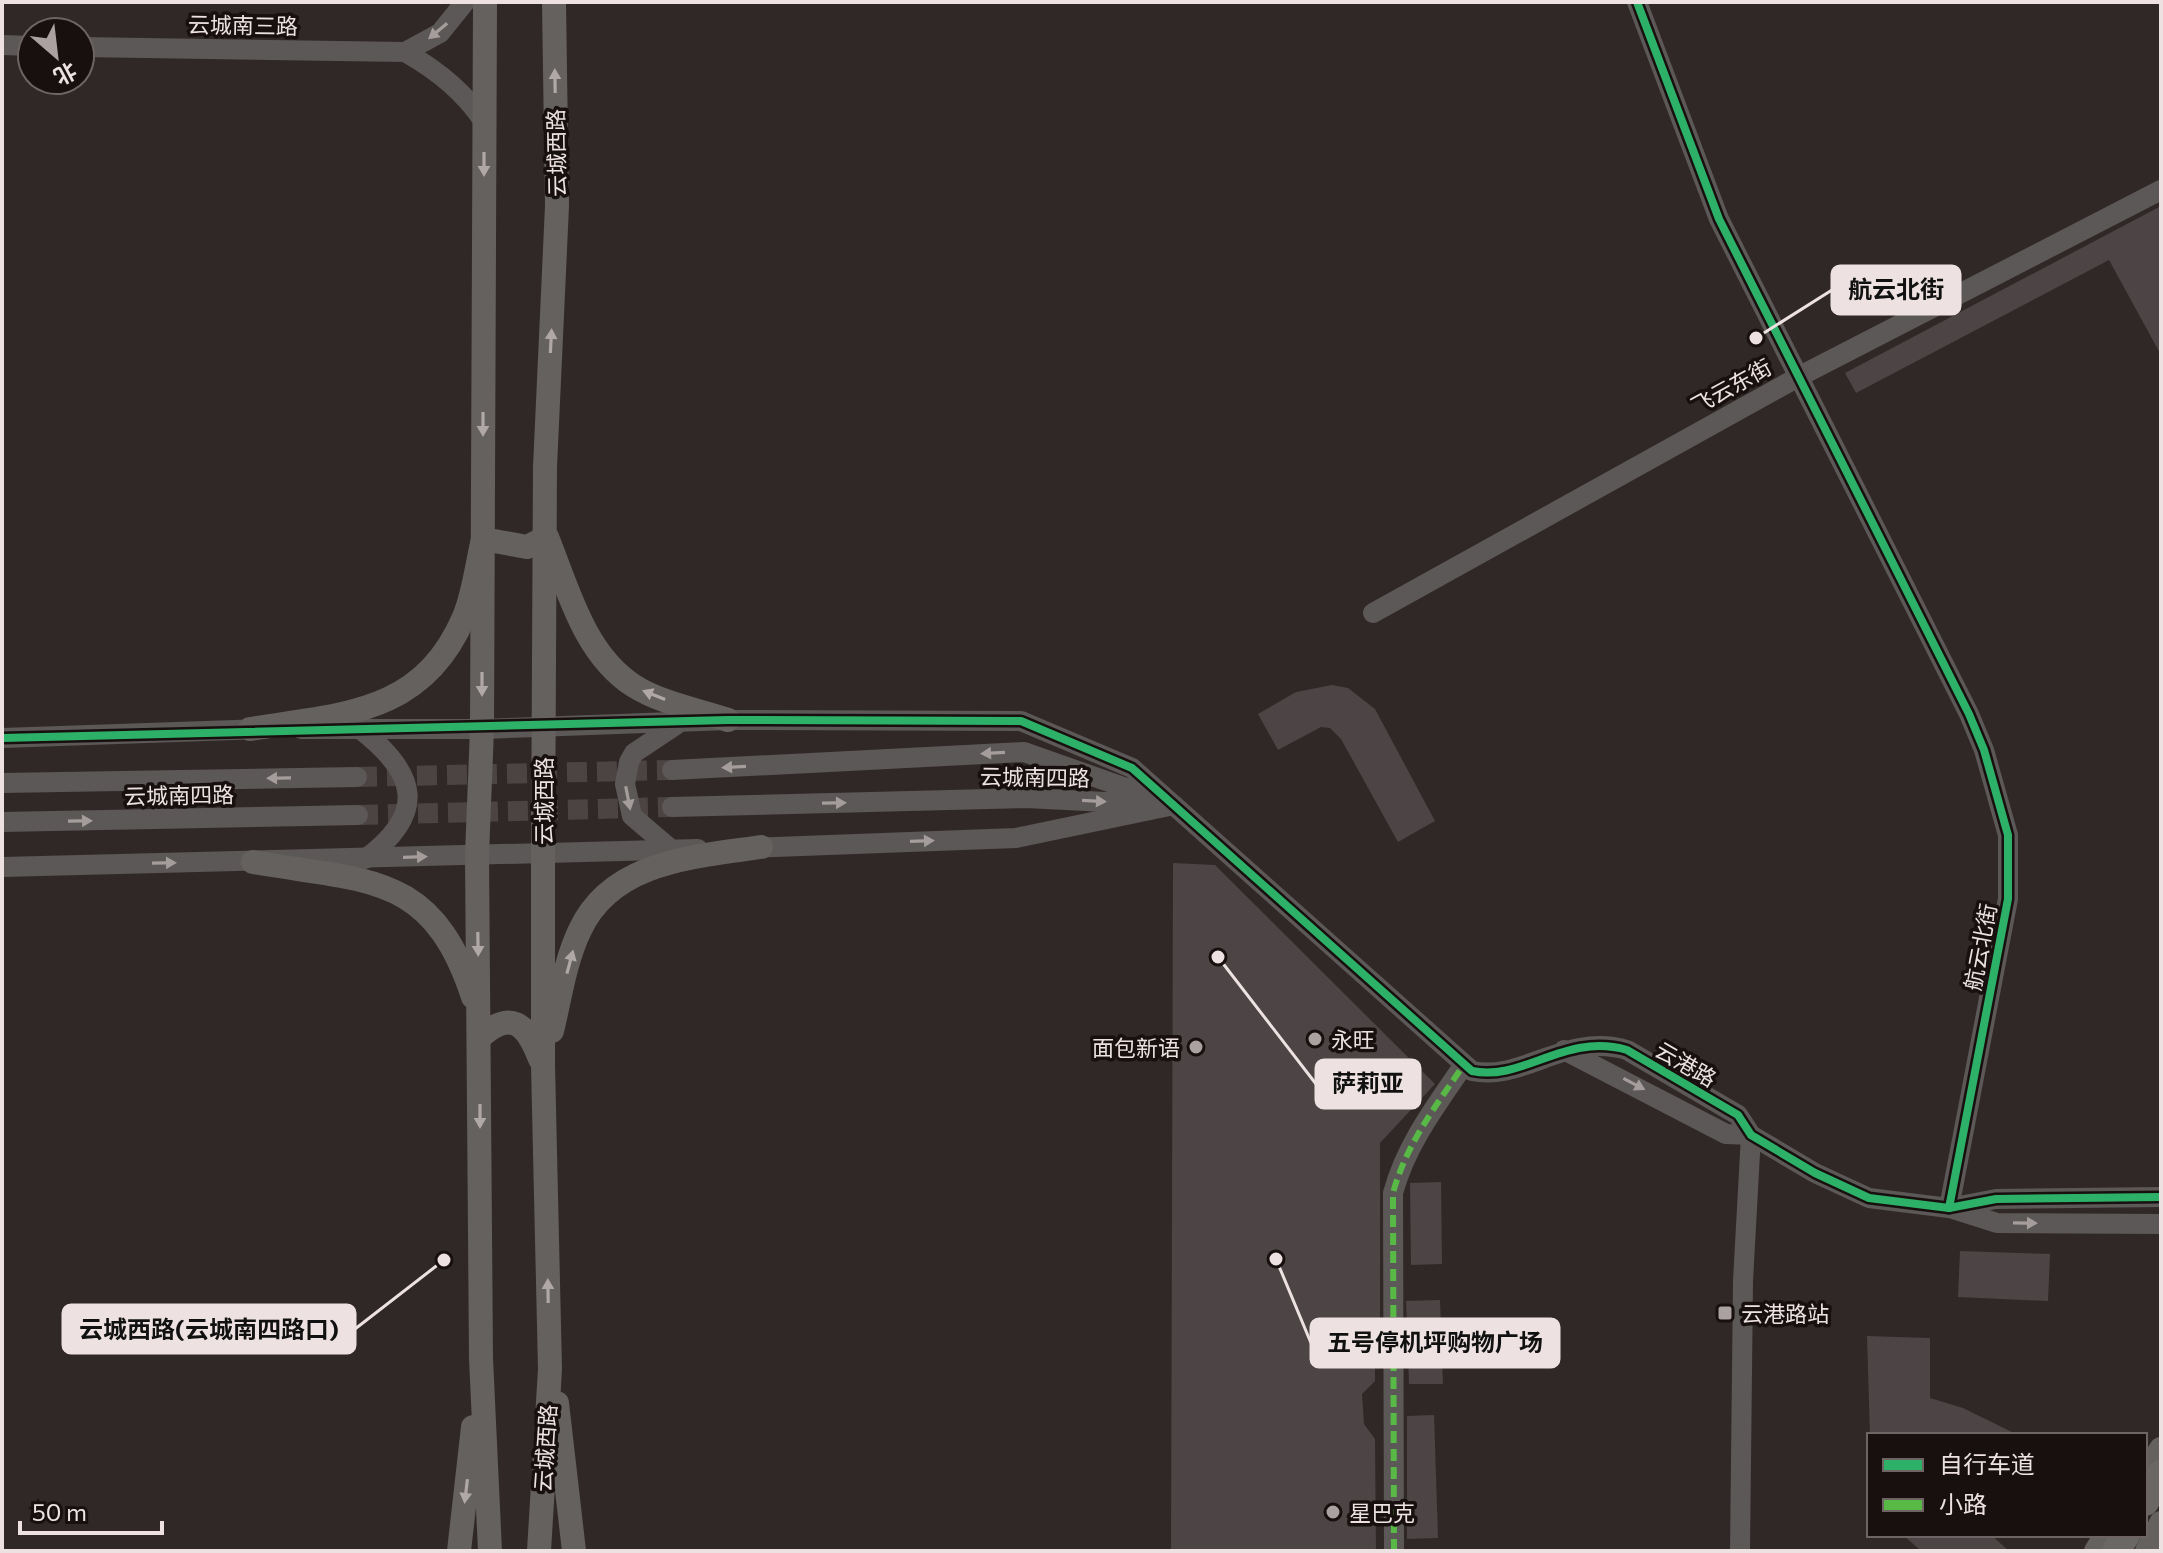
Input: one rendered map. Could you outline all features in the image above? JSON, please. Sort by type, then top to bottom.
[{"type":"highway","points":[[2147,1498],[2161,1474]]},
{"type":"main road","points":[[485,2],[482,729],[477,855],[481,1358],[490,1551]]},
{"type":"main road","name":"云城西路","points":[[539,1551],[550,1369],[543,1065],[543,853],[545,467],[557,206],[554,2]]},
{"type":"main road","points":[[483,539],[527,547],[547,537],[584,626],[615,671],[654,695],[728,720]]},
{"type":"main road","points":[[250,729],[369,708],[411,688],[428,675],[444,655],[465,614],[483,539]]},
{"type":"main road","points":[[543,1065],[578,933],[604,895],[660,864],[761,847]]},
{"type":"main road","points":[[253,862],[369,882],[396,891],[429,912],[458,957],[473,995],[479,1038]]},
{"type":"main road","points":[[479,1038],[501,1022],[514,1022],[527,1031],[543,1065]]},
{"type":"main road","points":[[459,1551],[481,1358]]},
{"type":"main road","points":[[550,1369],[564,1441],[574,1551]]},
{"type":"main road","points":[[2147,1472],[2161,1449]]},
{"type":"main road","points":[[2147,1551],[2161,1523]]},
{"type":"street","name":"云城南三路","points":[[96,47],[405,52],[440,33],[465,2]]},
{"type":"street","name":"航云北街","points":[[1637,2],[1719,219],[1969,714],[1984,750],[2008,835],[2008,899],[1949,1208]]},
{"type":"street","points":[[405,52],[429,65],[470,100],[484,122]]},
{"type":"street","name":"飞云东街","points":[[1373,613],[1800,376],[2161,190]]},
{"type":"street","points":[[2,738],[250,729],[482,729],[728,720],[1021,721],[1132,768],[1463,1066],[1401,1162],[1393,1193],[1394,1551]]},
{"type":"street","points":[[672,850],[632,816],[626,800],[626,775],[634,753],[683,721]]},
{"type":"street","points":[[360,729],[397,764],[408,790],[409,803],[402,824],[390,841],[365,859]]},
{"type":"street","name":"云城南四路","points":[[672,770],[1024,752],[1174,805]]},
{"type":"street","name":"云城南四路","points":[[2,783],[357,777]]},
{"type":"street","name":"云城南四路","points":[[672,807],[1026,798],[1174,805]]},
{"type":"street","points":[[2,867],[1016,838],[1174,805]]},
{"type":"street","name":"云城南四路","points":[[2,822],[358,815]]},
{"type":"street","name":"云港路","points":[[1463,1066],[1482,1073],[1495,1072],[1564,1050],[1726,1134],[1751,1135],[1815,1173],[1869,1198],[1949,1208],[1997,1223],[2161,1224]]},
{"type":"street","points":[[1740,1551],[1743,1281],[1751,1135]]},
{"type":"street","name":"云港路","points":[[1949,1208],[1996,1199],[2161,1197]]},
{"type":"street","points":[[2155,1551],[2161,1544]]},
{"type":"building","points":[[2161,206],[2161,355],[2109,260],[1856,393],[1845,373]]},
{"type":"building","points":[[1332,685],[1348,688],[1375,709],[1435,821],[1398,842],[1341,739],[1330,728],[1321,727],[1278,750],[1258,714],[1296,692]]},
{"type":"building","points":[[1173,863],[1215,865],[1435,1084],[1380,1143],[1380,1361],[1375,1361],[1375,1381],[1362,1394],[1364,1424],[1375,1439],[1376,1551],[1171,1551]]},
{"type":"building","points":[[1441,1182],[1442,1264],[1411,1265],[1410,1183]]},
{"type":"building","points":[[1960,1251],[2050,1254],[2048,1301],[1958,1297]]},
{"type":"building","points":[[1440,1300],[1443,1384],[1409,1384],[1406,1301]]},
{"type":"building","points":[[1867,1336],[1930,1338],[1930,1398],[1963,1408],[2014,1433],[1870,1433]]},
{"type":"building","points":[[1434,1415],[1438,1538],[1407,1539],[1407,1416]]},
{"type":"building","points":[[1905,1537],[1993,1537],[2009,1551],[1921,1551]]},
{"type":"tunnel","points":[[357,777],[672,770]]},
{"type":"tunnel","points":[[358,815],[672,807]]},
{"type":"marked path","points":[[1394,1551],[1393,1193],[1413,1143],[1463,1066]]},
{"type":"cycle path","points":[[1637,2],[1719,219],[1969,714],[1984,750],[2008,835],[2008,899],[1949,1208]]},
{"type":"cycle path","points":[[2,738],[728,720],[1021,721],[1132,768],[1472,1071],[1491,1073],[1509,1070],[1584,1047],[1605,1046],[1627,1050],[1738,1115],[1751,1135],[1815,1173],[1869,1198],[1949,1208],[1996,1199],[2161,1197]]},
{"type":"place","name":"航云北街","points":[[1756,338]]},
{"type":"place","name":"萨莉亚","points":[[1218,957]]},
{"type":"place","name":"永旺","points":[[1315,1039]]},
{"type":"place","name":"面包新语","points":[[1196,1047]]},
{"type":"place","name":"五号停机坪购物广场","points":[[1276,1259]]},
{"type":"place","name":"云城西路(云城南四路口)","points":[[444,1260]]},
{"type":"place","name":"云港路站","points":[[1725,1313]]},
{"type":"place","name":"星巴克","points":[[1333,1512]]}]
